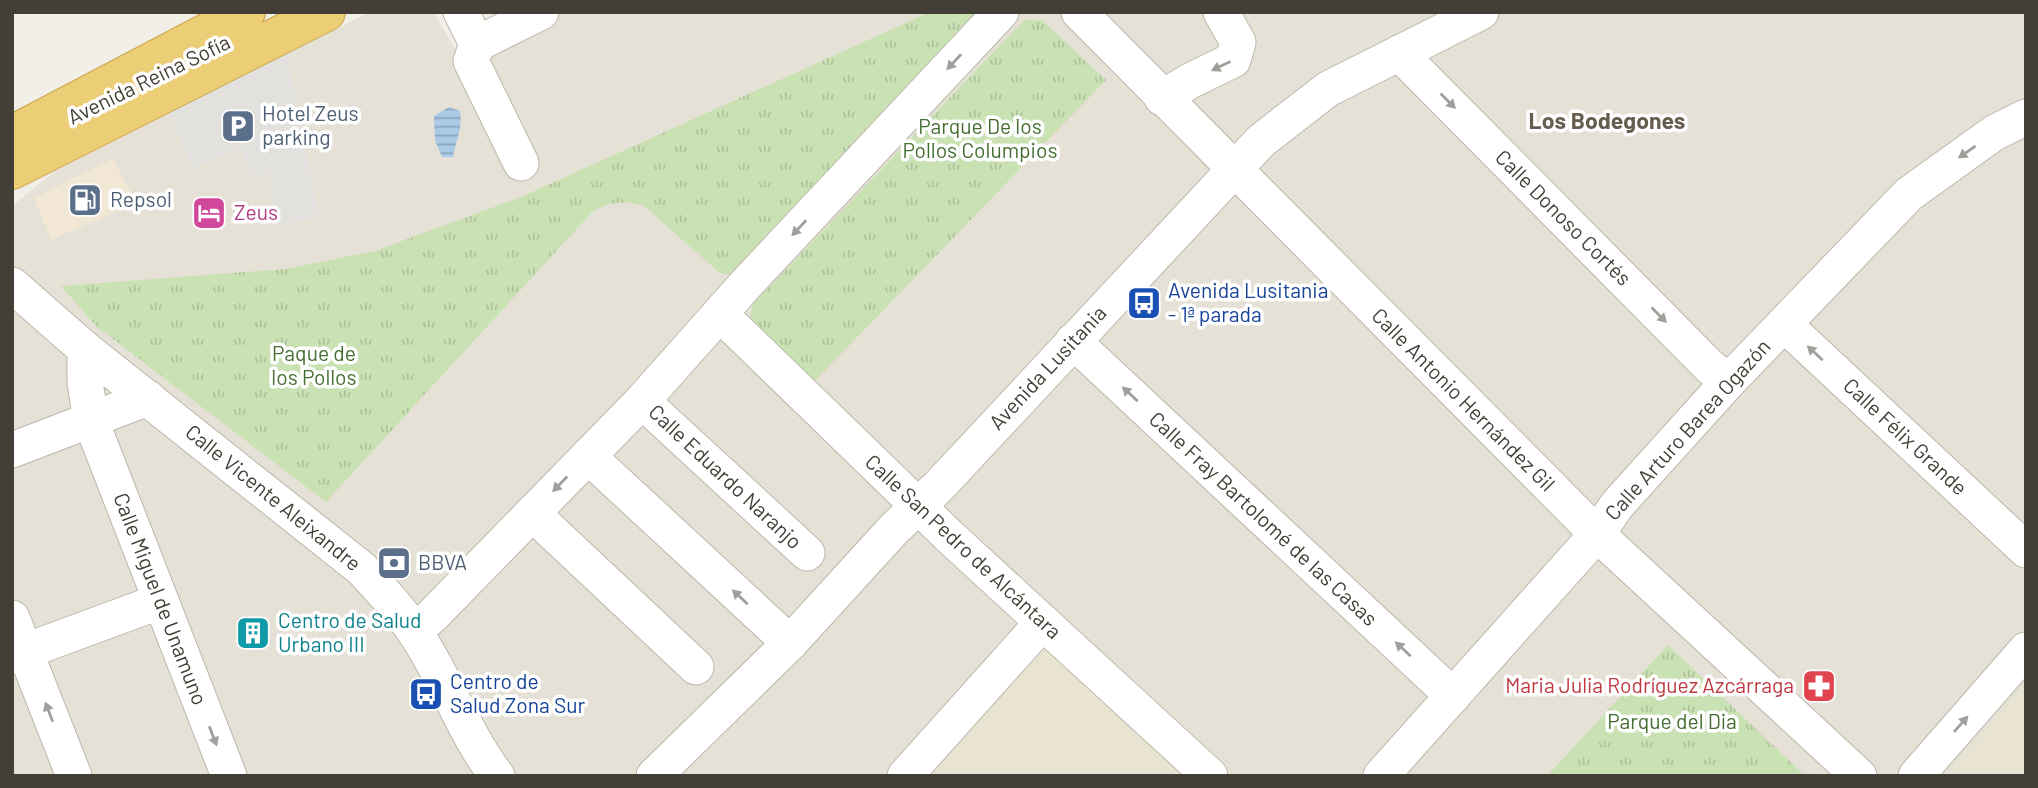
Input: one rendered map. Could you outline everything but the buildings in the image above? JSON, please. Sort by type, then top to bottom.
[{"type":"highway","points":[[12,109],[208,12]]},
{"type":"highway","name":"Avenida Reina Sofía","points":[[12,135],[246,12]]},
{"type":"highway","name":"Avenida Reina Sofía","points":[[12,148],[286,12]]},
{"type":"highway","points":[[12,170],[326,12]]},
{"type":"street","points":[[461,12],[477,44]]},
{"type":"street","points":[[521,163],[471,61],[477,44],[541,12]]},
{"type":"street","points":[[415,631],[642,401],[1001,12]]},
{"type":"street","name":"Calle Antonio Hernández Gil","points":[[1079,12],[1597,534],[1858,776]]},
{"type":"street","points":[[1162,98],[1234,60],[1238,42],[1222,12]]},
{"type":"street","name":"Avenida Lusitania","points":[[654,776],[790,643],[1261,141],[1328,89],[1481,12]]},
{"type":"street","name":"Calle Donoso Cortés","points":[[1399,53],[1709,366],[1728,382]]},
{"type":"street","name":"Calle Arturo Barea Ogazón","points":[[1381,776],[1597,534],[1616,505],[1728,382],[1909,194],[1994,133],[2026,117]]},
{"type":"street","name":"Calle Vicente Aleixandre","points":[[12,285],[85,349],[362,569],[390,598],[415,631],[488,769]]},
{"type":"street","name":"Calle San Pedro de Alcántara","points":[[720,314],[918,506],[1210,776]]},
{"type":"street","name":"Calle Félix Grande","points":[[1784,324],[2026,550]]},
{"type":"street","name":"Calle Fray Bartolomé de las Casas","points":[[1073,341],[1453,696]]},
{"type":"street","name":"Calle Miguel de Unamuno","points":[[85,349],[85,382],[91,421],[229,776]]},
{"type":"street","points":[[12,450],[148,398]]},
{"type":"street","name":"Calle Eduardo Naranjo","points":[[642,401],[807,553]]},
{"type":"street","points":[[588,456],[790,643]]},
{"type":"street","points":[[533,513],[696,667]]},
{"type":"street","points":[[19,654],[161,601]]},
{"type":"street","points":[[12,618],[19,654],[74,776]]},
{"type":"street","points":[[905,776],[1042,622]]},
{"type":"street","points":[[1916,776],[2026,650]]},
{"type":"shaded area","points":[[370,12],[433,12],[456,50],[526,12],[2026,12],[2026,776],[12,776],[12,206],[55,171]]},
{"type":"shaded area","name":"Hotel Zeus parking","points":[[286,47],[319,216],[277,226],[270,174],[251,176],[240,148],[193,169],[165,104]]},
{"type":"shaded area","name":"Repsol","points":[[113,159],[137,203],[51,240],[34,198]]},
{"type":"shaded area","points":[[1043,622],[1210,776],[905,776]]},
{"type":"shaded area","points":[[2026,684],[2026,776],[1946,776]]},
{"type":"green space","name":"Paque de los Pollos","points":[[930,12],[987,12],[741,277],[720,273],[644,206],[627,202],[609,204],[593,211],[326,502],[96,326],[61,286],[286,269],[375,251],[521,197]]},
{"type":"green space","name":"Parque De los Pollos Columpios","points":[[1024,20],[1042,20],[1106,80],[811,385],[755,331],[750,317],[753,304]]},
{"type":"green space","name":"Parque del Dia","points":[[1668,645],[1805,776],[1547,776]]},
{"type":"water","points":[[449,107],[460,111],[460,129],[453,157],[442,157],[435,140],[434,116]]},
{"type":"place","name":"Hotel Zeus parking","points":[[238,126]]},
{"type":"place","name":"Repsol","points":[[85,200]]},
{"type":"place","name":"Zeus","points":[[209,213]]},
{"type":"place","name":"Avenida Lusitania - 1ª parada","points":[[1144,303]]},
{"type":"place","name":"BBVA","points":[[394,563]]},
{"type":"place","name":"Centro de Salud Urbano III","points":[[253,633]]},
{"type":"place","name":"Maria Julia Rodríguez Azcárraga","points":[[1819,686]]},
{"type":"place","name":"Centro de Salud Zona Sur","points":[[426,694]]},
{"type":"district","name":"Los Bodegones","points":[[1607,121]]}]
